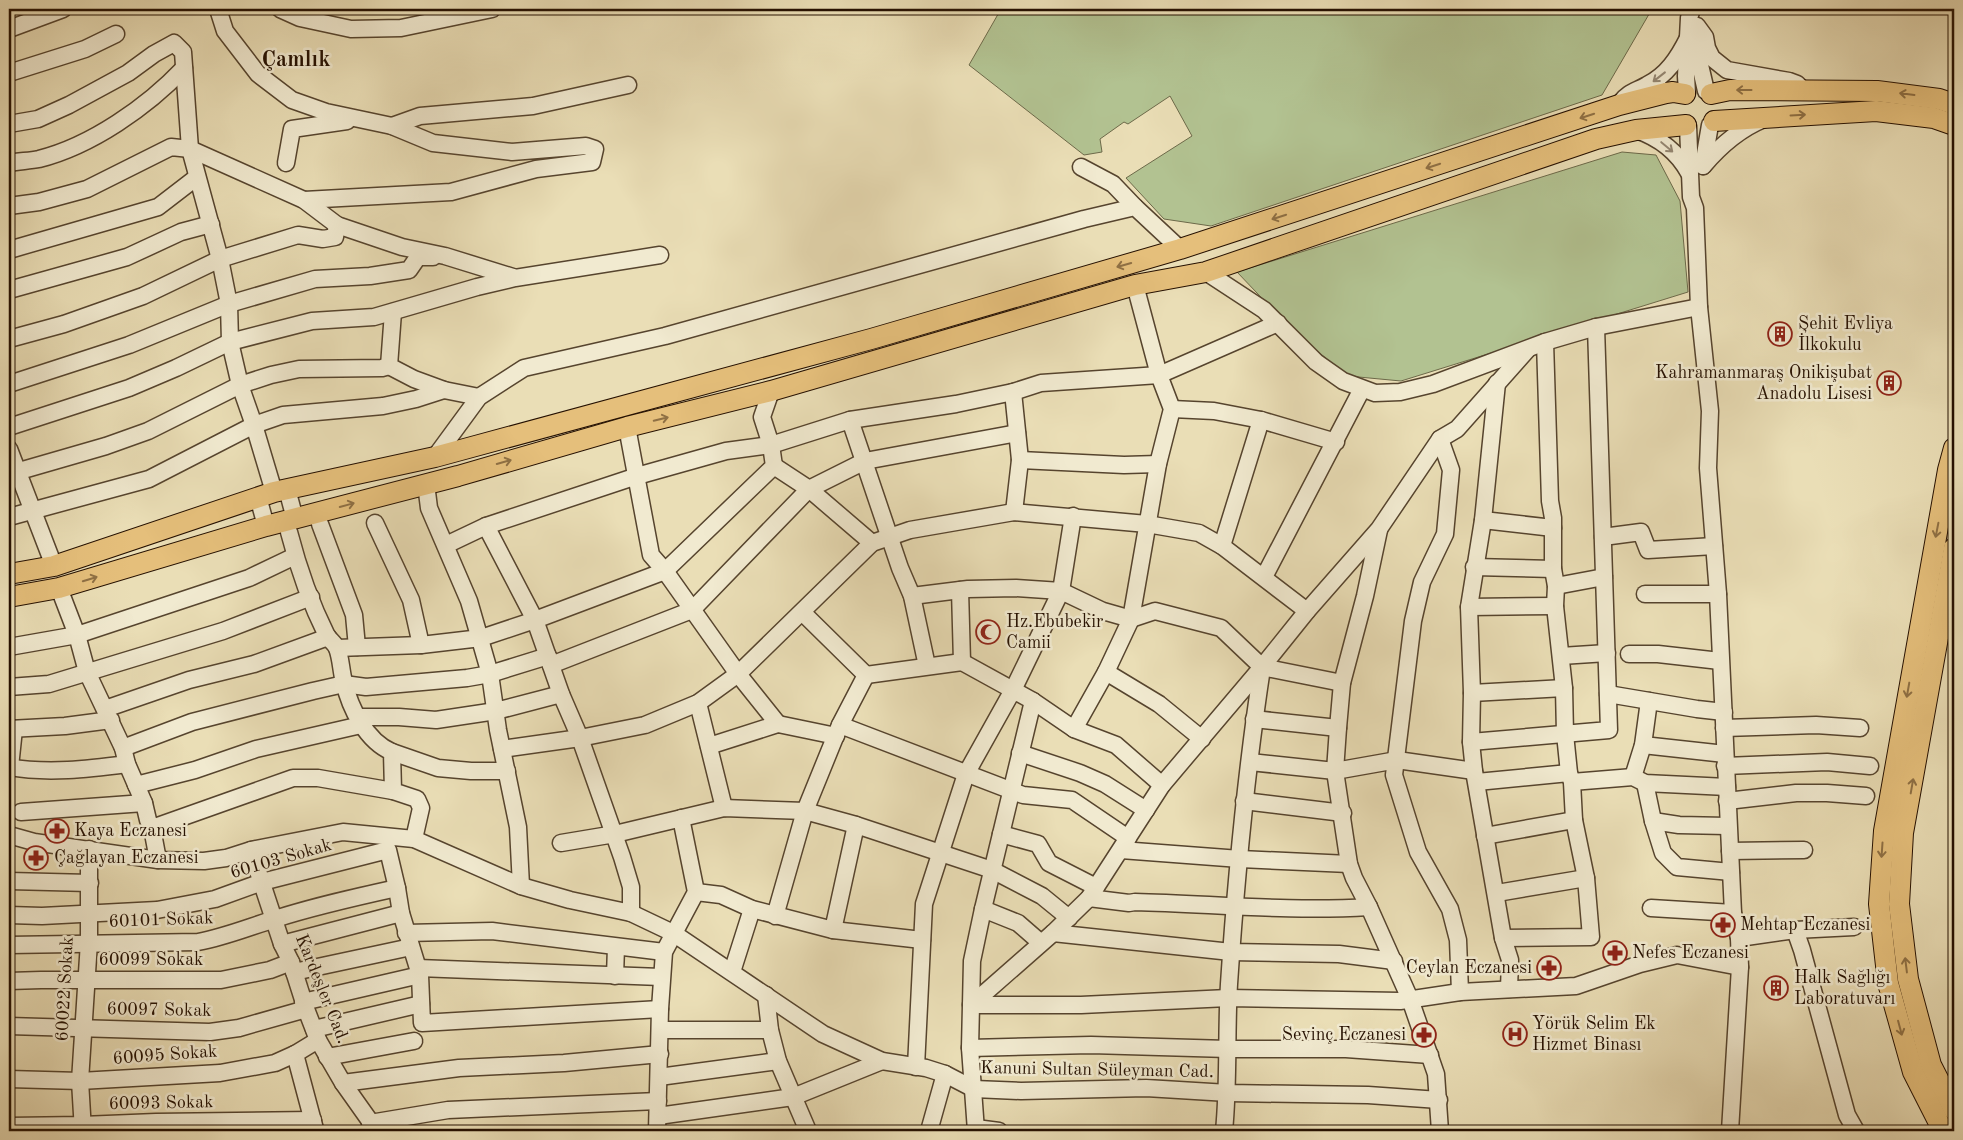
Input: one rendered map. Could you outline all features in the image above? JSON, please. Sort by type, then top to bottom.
[{"type":"main road","points":[[9,574],[54,566],[273,492],[435,457],[871,339],[1180,249],[1619,105],[1666,93],[1730,90],[1877,90],[1939,99],[1954,104]]},
{"type":"main road","points":[[1697,93],[1718,104],[1718,110],[1712,123]]},
{"type":"main road","points":[[1687,126],[1679,116],[1679,104],[1697,93]]},
{"type":"main road","points":[[9,597],[59,588],[266,526],[292,525],[426,484],[627,427],[771,391],[1135,285],[1206,272],[1596,139],[1636,130],[1687,126],[1699,129],[1712,123],[1772,116],[1876,110],[1934,118],[1954,125]]},
{"type":"main road","points":[[1942,1131],[1912,1072],[1888,983],[1879,904],[1884,831],[1948,470],[1954,448]]},
{"type":"main road","points":[[1954,548],[1904,833],[1899,904],[1908,979],[1931,1065],[1954,1110]]},
{"type":"street","points":[[9,29],[63,9]]},
{"type":"street","points":[[218,9],[225,31],[258,74],[292,100],[326,112],[392,126],[433,143],[512,152],[586,146],[595,150],[592,162],[536,169],[452,192],[304,200]]},
{"type":"street","points":[[280,9],[300,18],[351,29],[401,28],[492,9]]},
{"type":"street","points":[[1693,9],[1689,18],[1698,50],[1697,93]]},
{"type":"street","points":[[1692,32],[1705,37],[1709,54],[1721,67],[1733,72],[1789,81],[1797,84],[1803,90]]},
{"type":"street","points":[[1619,105],[1626,95],[1649,85],[1665,73],[1678,58],[1692,32]]},
{"type":"street","points":[[9,73],[84,49],[116,34]]},
{"type":"street","points":[[9,124],[38,119],[68,105],[128,73],[154,54],[174,43],[184,52],[190,149],[220,259],[229,304],[230,342],[240,385],[254,425],[273,492],[292,525],[295,556],[332,643],[344,684],[360,721],[381,747],[438,768],[471,771],[507,771]]},
{"type":"street","points":[[9,163],[39,159],[84,142],[139,108],[166,87],[184,68]]},
{"type":"street","points":[[392,126],[420,116],[533,106],[628,85]]},
{"type":"street","points":[[1697,170],[1732,137],[1772,116]]},
{"type":"street","points":[[286,163],[292,129],[358,119]]},
{"type":"street","points":[[1697,170],[1712,123]]},
{"type":"street","points":[[1687,126],[1697,170],[1699,196],[1695,208],[1699,307],[1710,411],[1708,468],[1718,594],[1727,826],[1733,913],[1739,938],[1740,966],[1730,1131]]},
{"type":"street","points":[[1636,130],[1654,137],[1697,170]]},
{"type":"street","points":[[9,206],[39,202],[87,189],[171,147],[190,149],[304,200],[338,224],[402,247],[446,256],[515,278]]},
{"type":"street","points":[[1081,167],[1113,184],[1180,249]]},
{"type":"street","points":[[9,250],[158,207],[197,177]]},
{"type":"street","points":[[435,457],[479,397],[524,368],[665,336],[1084,219],[1135,207]]},
{"type":"street","points":[[9,290],[127,257],[181,232],[211,224]]},
{"type":"street","points":[[9,339],[64,324],[143,296],[220,259],[298,235],[323,239],[334,236],[338,224]]},
{"type":"street","points":[[9,427],[129,388],[230,342],[312,321],[374,317],[476,286],[515,278],[660,255]]},
{"type":"street","points":[[9,384],[129,346],[229,304],[315,279],[370,276],[409,270],[418,257],[446,256]]},
{"type":"street","points":[[1206,272],[1264,310],[1316,362],[1343,381],[1375,393],[1400,392],[1433,384],[1545,342],[1596,327],[1699,307]]},
{"type":"street","points":[[1074,729],[1106,672],[1131,619],[1158,464],[1172,410],[1159,376],[1135,285]]},
{"type":"street","points":[[389,366],[393,312]]},
{"type":"street","points":[[446,545],[486,526],[637,476],[726,451],[771,445],[850,420],[956,404],[1013,392],[1041,383],[1159,376],[1278,323]]},
{"type":"street","points":[[1471,742],[1609,730],[1596,327]]},
{"type":"street","points":[[1503,938],[1591,937],[1586,878],[1574,820],[1565,734],[1564,688],[1555,606],[1556,586],[1553,569],[1545,342]]},
{"type":"street","points":[[971,1005],[1069,918],[1092,893],[1162,786],[1262,668],[1307,611],[1379,529],[1440,439],[1457,429],[1528,349]]},
{"type":"street","points":[[13,473],[106,446],[148,431],[240,385],[270,375],[299,369],[382,368],[389,366],[444,390],[479,397]]},
{"type":"street","points":[[1496,383],[1483,520],[1469,607],[1472,693],[1471,742],[1475,776],[1497,894],[1503,938],[1510,960],[1509,989]]},
{"type":"street","points":[[1264,577],[1336,442],[1362,388]]},
{"type":"street","points":[[9,517],[149,479],[254,425],[283,415],[382,406],[416,399],[444,390]]},
{"type":"street","points":[[771,391],[762,417],[771,445],[774,466],[809,489],[872,543]]},
{"type":"street","points":[[1013,392],[1020,460],[1014,512]]},
{"type":"street","points":[[1172,410],[1214,411],[1261,420],[1336,442]]},
{"type":"street","points":[[850,420],[900,568],[912,596],[927,666]]},
{"type":"street","points":[[1222,546],[1261,420]]},
{"type":"street","points":[[627,427],[651,555],[665,571],[738,674],[778,724]]},
{"type":"street","points":[[774,466],[665,571],[535,620],[481,638],[421,645],[357,647],[332,643],[189,680],[108,714],[65,726],[11,729],[9,767],[25,770],[79,771],[125,756],[192,722],[344,684],[366,687],[490,674],[549,660],[692,610],[809,489],[865,461],[1017,433]]},
{"type":"street","points":[[1440,439],[1451,470],[1445,534],[1422,582],[1412,621],[1394,775],[1418,852],[1450,909],[1458,940],[1460,992]]},
{"type":"street","points":[[9,449],[13,473],[31,510],[54,566]]},
{"type":"street","points":[[1020,460],[1124,465],[1158,464]]},
{"type":"street","points":[[426,484],[429,508],[469,601],[490,674],[502,749],[518,827],[521,886]]},
{"type":"street","points":[[266,526],[273,492]]},
{"type":"street","points":[[502,749],[580,738],[645,725],[698,703],[738,674],[872,543],[910,530],[1014,512],[1147,524],[1199,533],[1222,546],[1307,611]]},
{"type":"street","points":[[916,1066],[924,904],[966,774],[1013,690],[1060,591],[1073,516]]},
{"type":"street","points":[[1483,520],[1553,528]]},
{"type":"street","points":[[375,523],[411,600],[421,645]]},
{"type":"street","points":[[320,524],[354,615],[357,647]]},
{"type":"street","points":[[486,526],[535,620],[561,694],[580,738],[616,834],[631,887],[631,913]]},
{"type":"street","points":[[1379,529],[1365,596],[1342,683],[1335,771],[1343,813],[1349,864],[1394,961],[1430,1055],[1436,1074],[1440,1131]]},
{"type":"street","points":[[1603,537],[1640,532],[1648,550],[1714,546]]},
{"type":"street","points":[[9,647],[77,635],[231,584],[295,556]]},
{"type":"street","points":[[1474,567],[1553,569]]},
{"type":"street","points":[[1556,586],[1604,577]]},
{"type":"street","points":[[59,588],[77,635],[87,672],[108,714],[144,803],[152,828],[158,860]]},
{"type":"street","points":[[912,596],[960,590],[1016,588],[1060,591],[1103,610],[1131,619],[1155,611],[1221,628],[1262,668],[1342,683]]},
{"type":"street","points":[[960,590],[962,662]]},
{"type":"street","points":[[1645,594],[1718,594]]},
{"type":"street","points":[[9,687],[49,684],[223,631],[311,597]]},
{"type":"street","points":[[1469,607],[1555,606]]},
{"type":"street","points":[[802,612],[866,674]]},
{"type":"street","points":[[1561,656],[1607,654]]},
{"type":"street","points":[[1629,654],[1658,654],[1720,661]]},
{"type":"street","points":[[866,674],[962,662],[1033,701],[1074,729],[1116,745],[1162,786]]},
{"type":"street","points":[[1224,1131],[1228,1093],[1228,998],[1234,905],[1240,859],[1244,801],[1262,668]]},
{"type":"street","points":[[1106,672],[1158,704],[1202,739]]},
{"type":"street","points":[[775,916],[805,811],[838,731],[866,674]]},
{"type":"street","points":[[1472,693],[1564,688]]},
{"type":"street","points":[[136,785],[195,770],[256,749],[360,721],[399,717],[436,720],[496,711],[561,694]]},
{"type":"street","points":[[1608,694],[1649,701],[1724,720],[1860,728]]},
{"type":"street","points":[[1000,1131],[976,1130],[970,1048],[972,960],[1033,701]]},
{"type":"street","points":[[1649,701],[1639,780],[1664,853],[1677,867],[1731,872]]},
{"type":"street","points":[[698,703],[724,808]]},
{"type":"street","points":[[1254,719],[1338,728]]},
{"type":"street","points":[[709,746],[778,724],[838,731],[1023,795],[1072,800],[1125,844],[1240,859],[1349,864]]},
{"type":"street","points":[[1643,745],[1725,760],[1827,762],[1870,766]]},
{"type":"street","points":[[392,752],[393,791]]},
{"type":"street","points":[[1020,753],[1080,773],[1105,784],[1146,810]]},
{"type":"street","points":[[1250,762],[1335,771],[1397,760],[1475,776],[1639,780],[1727,794],[1826,793],[1866,796]]},
{"type":"street","points":[[152,828],[293,778],[318,778],[393,791],[417,799],[421,808],[414,839]]},
{"type":"street","points":[[1244,801],[1343,813]]},
{"type":"street","points":[[21,812],[144,803]]},
{"type":"street","points":[[561,843],[616,834],[724,808],[805,811],[856,825],[992,870],[1042,896],[1069,918]]},
{"type":"street","points":[[658,1116],[661,977],[664,952],[696,892],[682,818]]},
{"type":"street","points":[[1485,836],[1574,820]]},
{"type":"street","points":[[1653,821],[1679,825],[1727,826]]},
{"type":"street","points":[[833,930],[856,825]]},
{"type":"street","name":"Kanuni Sultan Süleyman Cad.","points":[[9,835],[34,842],[158,860],[204,861],[226,858],[251,850],[343,832],[387,843],[414,839],[521,886],[570,900],[631,913],[673,933],[823,1034],[882,1062],[916,1066],[945,1074],[974,1089],[1146,1088],[1228,1093],[1368,1095],[1439,1100]]},
{"type":"street","points":[[1001,834],[1038,844],[1049,863],[1092,893],[1129,903],[1329,909],[1369,906]]},
{"type":"street","points":[[387,843],[401,913],[419,972],[422,1022],[660,1009]]},
{"type":"street","name":"60103 Sokak","points":[[9,915],[42,916],[157,910],[215,899],[262,882],[387,843]]},
{"type":"street","name":"60022 Sokak","points":[[82,1128],[80,1081],[88,980],[89,849]]},
{"type":"street","name":"Kardeşler Cad.","points":[[251,850],[282,944],[316,1035],[343,1083],[374,1127]]},
{"type":"street","points":[[1730,851],[1804,850]]},
{"type":"street","points":[[1497,894],[1586,878]]},
{"type":"street","points":[[9,881],[90,883]]},
{"type":"street","name":"60101 Sokak","points":[[9,945],[89,942],[198,942],[226,936],[274,919],[340,900],[397,888]]},
{"type":"street","points":[[696,892],[721,895],[752,909],[833,930],[922,940]]},
{"type":"street","points":[[1651,908],[1733,913]]},
{"type":"street","points":[[732,972],[752,909]]},
{"type":"street","points":[[983,909],[1047,938],[1231,952],[1339,954],[1394,961]]},
{"type":"street","points":[[282,944],[401,913]]},
{"type":"street","points":[[1739,938],[1795,930],[1854,927]]},
{"type":"street","points":[[1795,930],[1808,968],[1847,1115],[1856,1131]]},
{"type":"street","name":"60099 Sokak","points":[[9,981],[221,980],[292,967],[408,940],[492,931],[664,952]]},
{"type":"street","points":[[616,947],[616,976]]},
{"type":"street","points":[[971,1005],[1081,1005],[1228,998],[1400,1001],[1460,992],[1576,986],[1640,964],[1677,955],[1740,966]]},
{"type":"street","name":"60097 Sokak","points":[[9,1026],[210,1032],[239,1028],[419,972],[661,977]]},
{"type":"street","points":[[766,995],[770,1030],[778,1061],[808,1131]]},
{"type":"street","name":"60095 Sokak","points":[[9,1080],[80,1081],[220,1073],[275,1063],[295,1054],[316,1035],[421,1004]]},
{"type":"street","points":[[660,1030],[770,1030]]},
{"type":"street","points":[[327,1057],[414,1041]]},
{"type":"street","points":[[970,1048],[1091,1045],[1228,1049],[1346,1049],[1430,1055]]},
{"type":"street","points":[[295,1054],[314,1126]]},
{"type":"street","points":[[343,1083],[459,1068],[564,1063],[660,1054]]},
{"type":"street","points":[[659,1076],[778,1061]]},
{"type":"street","points":[[374,1127],[448,1110],[658,1116],[793,1097],[882,1062]]},
{"type":"street","points":[[929,1131],[945,1074]]},
{"type":"street","name":"60093 Sokak","points":[[9,1126],[82,1128],[156,1122],[314,1126]]},
{"type":"green space","points":[[1001,9],[1652,9],[1602,95],[1211,226],[1164,219],[1126,178],[1192,136],[1170,96],[1128,124],[1124,122],[1100,139],[1102,152],[1084,155],[969,65]]},
{"type":"green space","points":[[1622,152],[1656,155],[1680,201],[1688,292],[1401,381],[1348,376],[1296,334],[1237,272]]},
{"type":"place","name":"Şehit Evliya İlkokulu","points":[[1780,334]]},
{"type":"place","name":"Kahramanmaraş Onikişubat Anadolu Lisesi","points":[[1889,383]]},
{"type":"place","name":"Hz.Ebubekir Camii","points":[[988,632]]},
{"type":"place","name":"Kaya Eczanesi","points":[[57,831]]},
{"type":"place","name":"Çağlayan Eczanesi","points":[[36,858]]},
{"type":"place","name":"Mehtap Eczanesi","points":[[1723,925]]},
{"type":"place","name":"Nefes Eczanesi","points":[[1615,953]]},
{"type":"place","name":"Ceylan Eczanesi","points":[[1549,968]]},
{"type":"place","name":"Halk Sağlığı Laboratuvarı","points":[[1776,988]]},
{"type":"place","name":"Yörük Selim Ek Hizmet Binası","points":[[1515,1034]]},
{"type":"place","name":"Sevinç Eczanesi","points":[[1424,1035]]},
{"type":"district","name":"Çamlık","points":[[296,60]]}]
